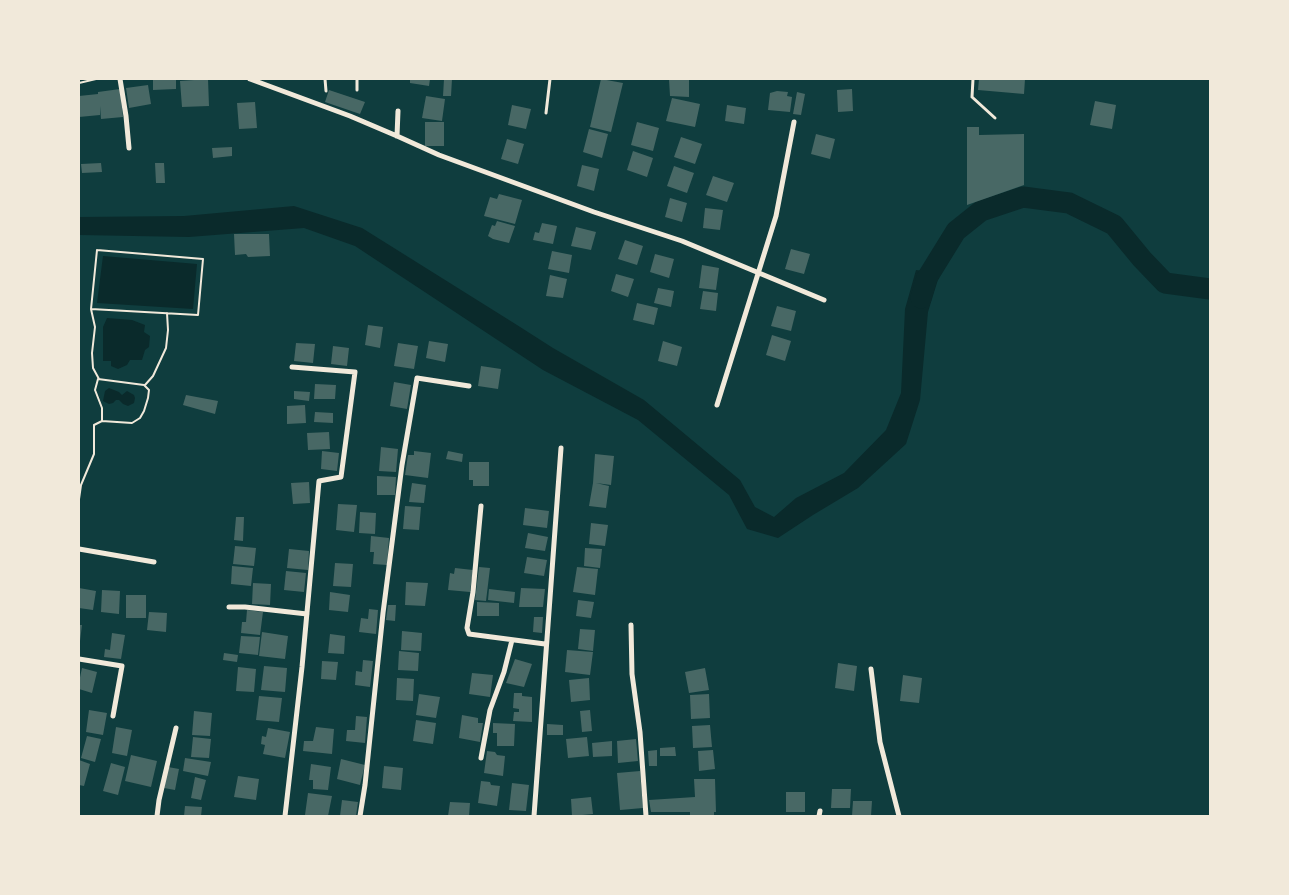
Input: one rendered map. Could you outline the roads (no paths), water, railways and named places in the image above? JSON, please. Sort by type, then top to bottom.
[{"type":"street","points":[[120,79],[129,148]]},
{"type":"street","points":[[250,79],[341,113],[439,155],[594,212],[682,241],[824,300]]},
{"type":"street","points":[[397,136],[398,111]]},
{"type":"street","points":[[717,405],[776,216],[794,122]]},
{"type":"street","points":[[284,816],[302,667],[319,481],[341,478],[355,372],[292,367]]},
{"type":"street","points":[[360,816],[383,613],[416,378],[470,386]]},
{"type":"street","points":[[534,816],[561,448]]},
{"type":"street","points":[[481,506],[473,592],[467,628],[469,634],[546,644]]},
{"type":"street","points":[[79,549],[154,562]]},
{"type":"street","points":[[229,607],[245,606],[307,614]]},
{"type":"street","points":[[631,625],[632,674],[640,732],[646,816]]},
{"type":"street","points":[[481,758],[490,710],[504,672],[512,640]]},
{"type":"street","points":[[79,659],[122,666],[112,716]]},
{"type":"street","points":[[871,669],[880,742],[899,816]]},
{"type":"street","points":[[157,816],[176,728]]},
{"type":"lane","points":[[325,79],[326,91]]},
{"type":"lane","points":[[356,79],[358,90]]},
{"type":"lane","points":[[546,113],[550,79]]},
{"type":"lane","points":[[973,79],[972,97],[995,118]]},
{"type":"water","points":[[294,206],[362,228],[553,348],[644,400],[740,480],[755,507],[774,517],[796,498],[844,473],[886,430],[901,393],[905,309],[916,270],[940,273],[928,312],[920,400],[906,444],[858,488],[778,538],[747,529],[729,495],[638,420],[543,370],[355,246],[304,228],[189,237],[79,235],[79,217],[184,216]]},
{"type":"water","points":[[103,256],[197,264],[193,309],[97,303]]},
{"type":"water","points":[[107,318],[132,320],[145,325],[144,332],[150,336],[149,347],[145,350],[142,360],[130,360],[127,365],[118,369],[111,366],[111,361],[103,361],[103,327]]},
{"type":"water","points":[[109,388],[122,395],[127,391],[134,395],[134,403],[128,406],[119,400],[109,404],[103,401],[105,391]]},
{"type":"waterway","points":[[921,298],[927,278],[956,231],[981,211],[1023,197],[1069,203],[1114,225],[1165,283],[1210,289]]}]
